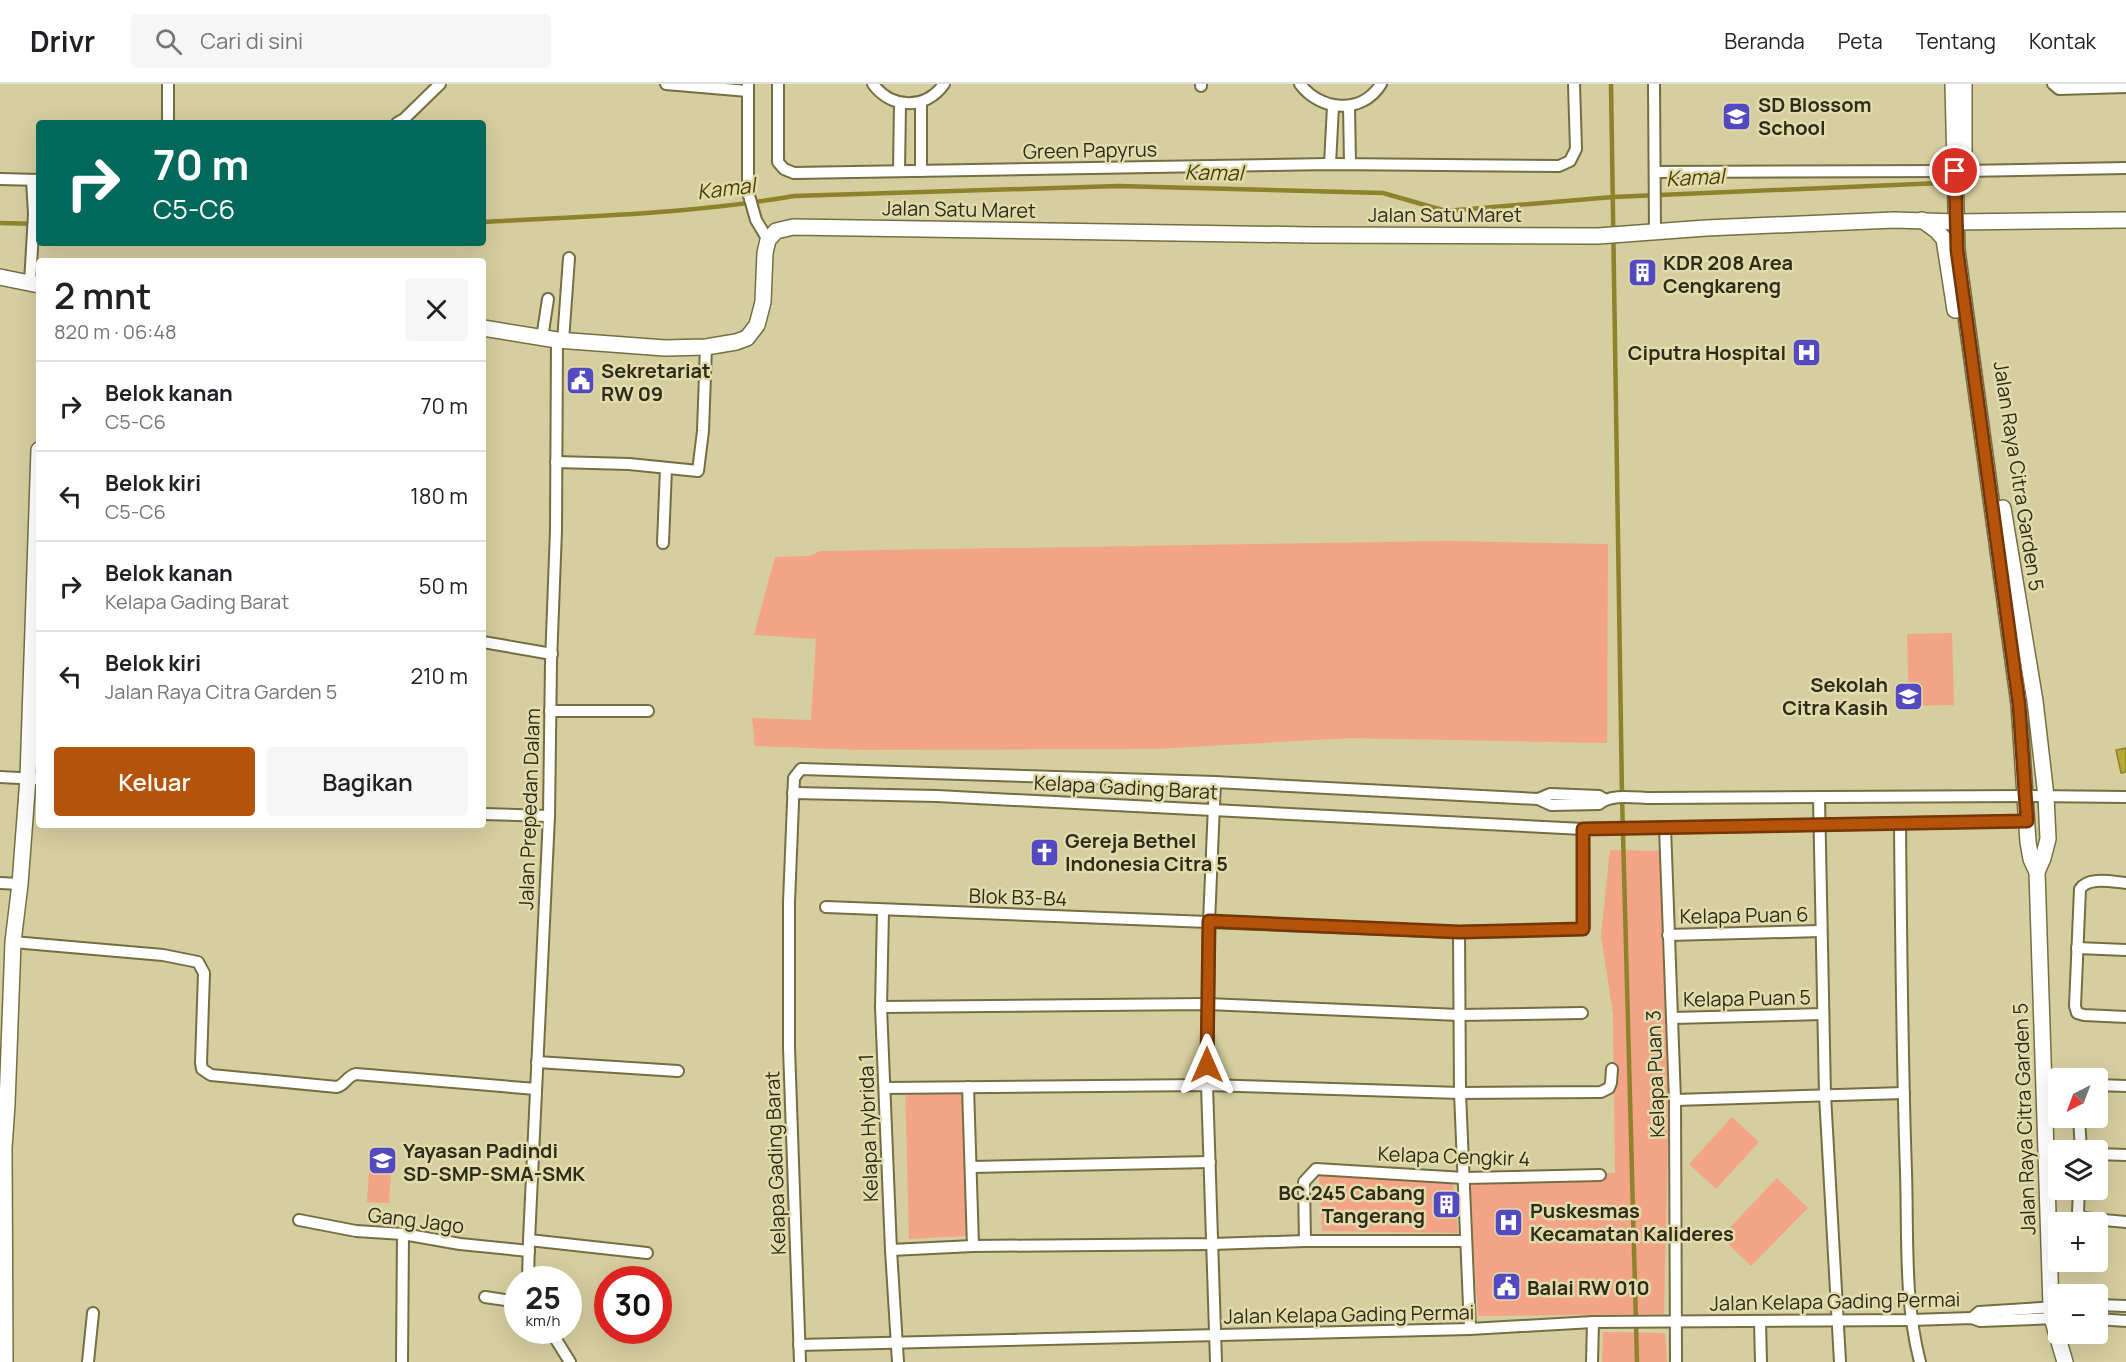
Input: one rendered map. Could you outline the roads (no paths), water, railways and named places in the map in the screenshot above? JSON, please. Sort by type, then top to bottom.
[{"type":"street","points":[[168,84],[168,120]]},
{"type":"street","points":[[402,120],[440,84]]},
{"type":"street","points":[[486,329],[554,340],[665,348],[706,348],[747,338],[757,325],[763,302],[765,253],[768,240],[756,220],[748,192],[748,88],[666,84]]},
{"type":"street","name":"Green Papyrus","points":[[778,84],[778,159],[784,169],[794,173],[1330,164],[1559,166],[1570,161],[1576,149],[1574,84]]},
{"type":"street","points":[[873,84],[888,99],[900,103],[921,102],[931,98],[944,84]]},
{"type":"street","points":[[1300,84],[1315,98],[1333,106],[1349,106],[1367,99],[1381,84]]},
{"type":"street","points":[[1654,84],[1655,226]]},
{"type":"street","name":"Jalan Raya Citra Garden 5","points":[[1953,84],[1965,225],[1965,264],[2035,701],[2046,796],[2048,839],[2037,872]]},
{"type":"street","name":"Jalan Raya Citra Garden 5","points":[[1959,171],[1964,84]]},
{"type":"street","points":[[2054,85],[2059,89],[2126,87]]},
{"type":"street","points":[[921,102],[921,171]]},
{"type":"street","points":[[899,171],[900,103]]},
{"type":"street","points":[[1330,164],[1333,106]]},
{"type":"street","points":[[1349,106],[1350,164]]},
{"type":"street","points":[[1656,172],[2126,168]]},
{"type":"street","points":[[0,179],[36,180],[33,251],[35,284],[0,277]]},
{"type":"street","points":[[1922,220],[1944,239],[1967,385],[1977,391]]},
{"type":"street","name":"Jalan Satu Maret","points":[[768,240],[776,231],[793,227],[1323,235],[1598,236],[1625,234],[1655,226],[1706,228],[1922,220],[1965,225],[2126,220]]},
{"type":"street","name":"Jalan Raya Citra Garden 5","points":[[1965,225],[1957,250],[2019,704],[2030,851],[2037,872],[2054,1284]]},
{"type":"street","points":[[554,340],[569,258]]},
{"type":"street","points":[[548,299],[554,340]]},
{"type":"street","name":"Jalan Prepedan Dalam","points":[[528,1266],[549,816],[556,462],[554,340]]},
{"type":"street","points":[[556,462],[629,464],[698,471],[703,431],[706,348]]},
{"type":"street","points":[[663,543],[666,468]]},
{"type":"street","points":[[5,1362],[2,1277],[2,1148],[13,942],[33,779],[36,616]]},
{"type":"street","points":[[486,643],[552,654]]},
{"type":"street","points":[[550,711],[648,711]]},
{"type":"street","points":[[793,793],[796,773],[801,769],[812,768],[1215,783],[1538,800],[1551,805],[1599,804],[1608,799],[1652,798],[2126,797]]},
{"type":"street","points":[[0,777],[33,779]]},
{"type":"street","points":[[1215,783],[1209,921],[1207,1085],[1216,1362]]},
{"type":"street","name":"Kelapa Gading Barat","points":[[800,1362],[789,1048],[789,903],[793,793],[937,796],[1583,829],[2027,821]]},
{"type":"street","points":[[1819,797],[1825,1095],[1840,1362]]},
{"type":"street","points":[[486,814],[549,816]]},
{"type":"street","points":[[1900,823],[1904,1093],[1911,1320],[1920,1362]]},
{"type":"street","name":"Kelapa Puan 3","points":[[1665,827],[1675,1100],[1674,1321],[1676,1362]]},
{"type":"street","name":"Blok B3-B4","points":[[826,907],[1459,932],[1584,928],[1583,829]]},
{"type":"street","points":[[2126,883],[2089,881],[2080,889],[2074,1006],[2077,1013],[2084,1016],[2126,1017]]},
{"type":"street","points":[[0,883],[20,884]]},
{"type":"street","name":"Kelapa Hybrida 1","points":[[882,910],[881,1007],[898,1362]]},
{"type":"street","name":"Kelapa Puan 6","points":[[1668,935],[1821,931]]},
{"type":"street","points":[[1459,932],[1460,1093],[1470,1329]]},
{"type":"street","points":[[13,942],[163,955],[198,962],[204,970],[200,1054],[202,1069],[211,1075],[337,1087],[356,1074],[536,1089]]},
{"type":"street","points":[[2077,948],[2126,950]]},
{"type":"street","points":[[881,1007],[1207,1004],[1460,1016],[1582,1013]]},
{"type":"street","name":"Kelapa Puan 5","points":[[1672,1018],[1822,1014]]},
{"type":"street","points":[[537,1062],[678,1071]]},
{"type":"street","points":[[885,1088],[1207,1085],[1460,1093],[1605,1091],[1611,1083],[1612,1069]]},
{"type":"street","points":[[2108,1085],[2126,1086]]},
{"type":"street","points":[[968,1087],[973,1246]]},
{"type":"street","points":[[1675,1100],[1904,1093]]},
{"type":"street","points":[[2108,1154],[2126,1155]]},
{"type":"street","points":[[970,1167],[1210,1162]]},
{"type":"street","name":"Kelapa Cengkir 4","points":[[1305,1241],[1304,1182],[1316,1168],[1464,1178],[1600,1175]]},
{"type":"street","points":[[2079,1200],[2078,1212],[2082,1218],[2126,1222]]},
{"type":"street","name":"Gang Jago","points":[[299,1220],[356,1231],[403,1234],[460,1244],[529,1245],[647,1253]]},
{"type":"street","points":[[402,1362],[403,1234]]},
{"type":"street","points":[[891,1250],[973,1246],[1465,1241]]},
{"type":"street","points":[[485,1297],[504,1300]]},
{"type":"street","points":[[2108,1305],[2123,1306],[2122,1321]]},
{"type":"street","name":"Jalan Kelapa Gading Permai","points":[[799,1345],[1470,1329],[1593,1322],[1911,1320],[1972,1318],[1979,1312],[2048,1312]]},
{"type":"street","points":[[88,1362],[93,1313]]},
{"type":"street","points":[[1760,1320],[1761,1362]]},
{"type":"street","points":[[1592,1362],[1593,1322]]},
{"type":"street","points":[[559,1344],[570,1362]]},
{"type":"street","name":"Jalan Raya Citra Garden 5","points":[[2061,1344],[2065,1362]]},
{"type":"waterway","points":[[1611,84],[1622,796],[1637,1362]]},
{"type":"waterway","name":"Kamal","points":[[486,222],[678,211],[794,196],[1118,186],[1383,193],[1446,211],[1613,197],[1941,183]]},
{"type":"waterway","name":"Kamal","points":[[0,223],[36,224]]},
{"type":"place","name":"SD Blossom School","points":[[1737,116]]},
{"type":"place","name":"KDR 208 Area Cengkareng","points":[[1642,273]]},
{"type":"place","name":"Ciputra Hospital","points":[[1807,352]]},
{"type":"place","name":"Sekretariat RW 09","points":[[580,381]]},
{"type":"place","name":"Sekolah Citra Kasih","points":[[1909,696]]},
{"type":"place","name":"Gereja Bethel Indonesia Citra 5","points":[[1044,852]]},
{"type":"place","name":"Yayasan Padindi SD-SMP-SMA-SMK","points":[[382,1161]]},
{"type":"place","name":"BC.245 Cabang Tangerang","points":[[1446,1204]]},
{"type":"place","name":"Puskesmas Kecamatan Kalideres","points":[[1509,1222]]},
{"type":"place","name":"Balai RW 010","points":[[1506,1287]]}]
